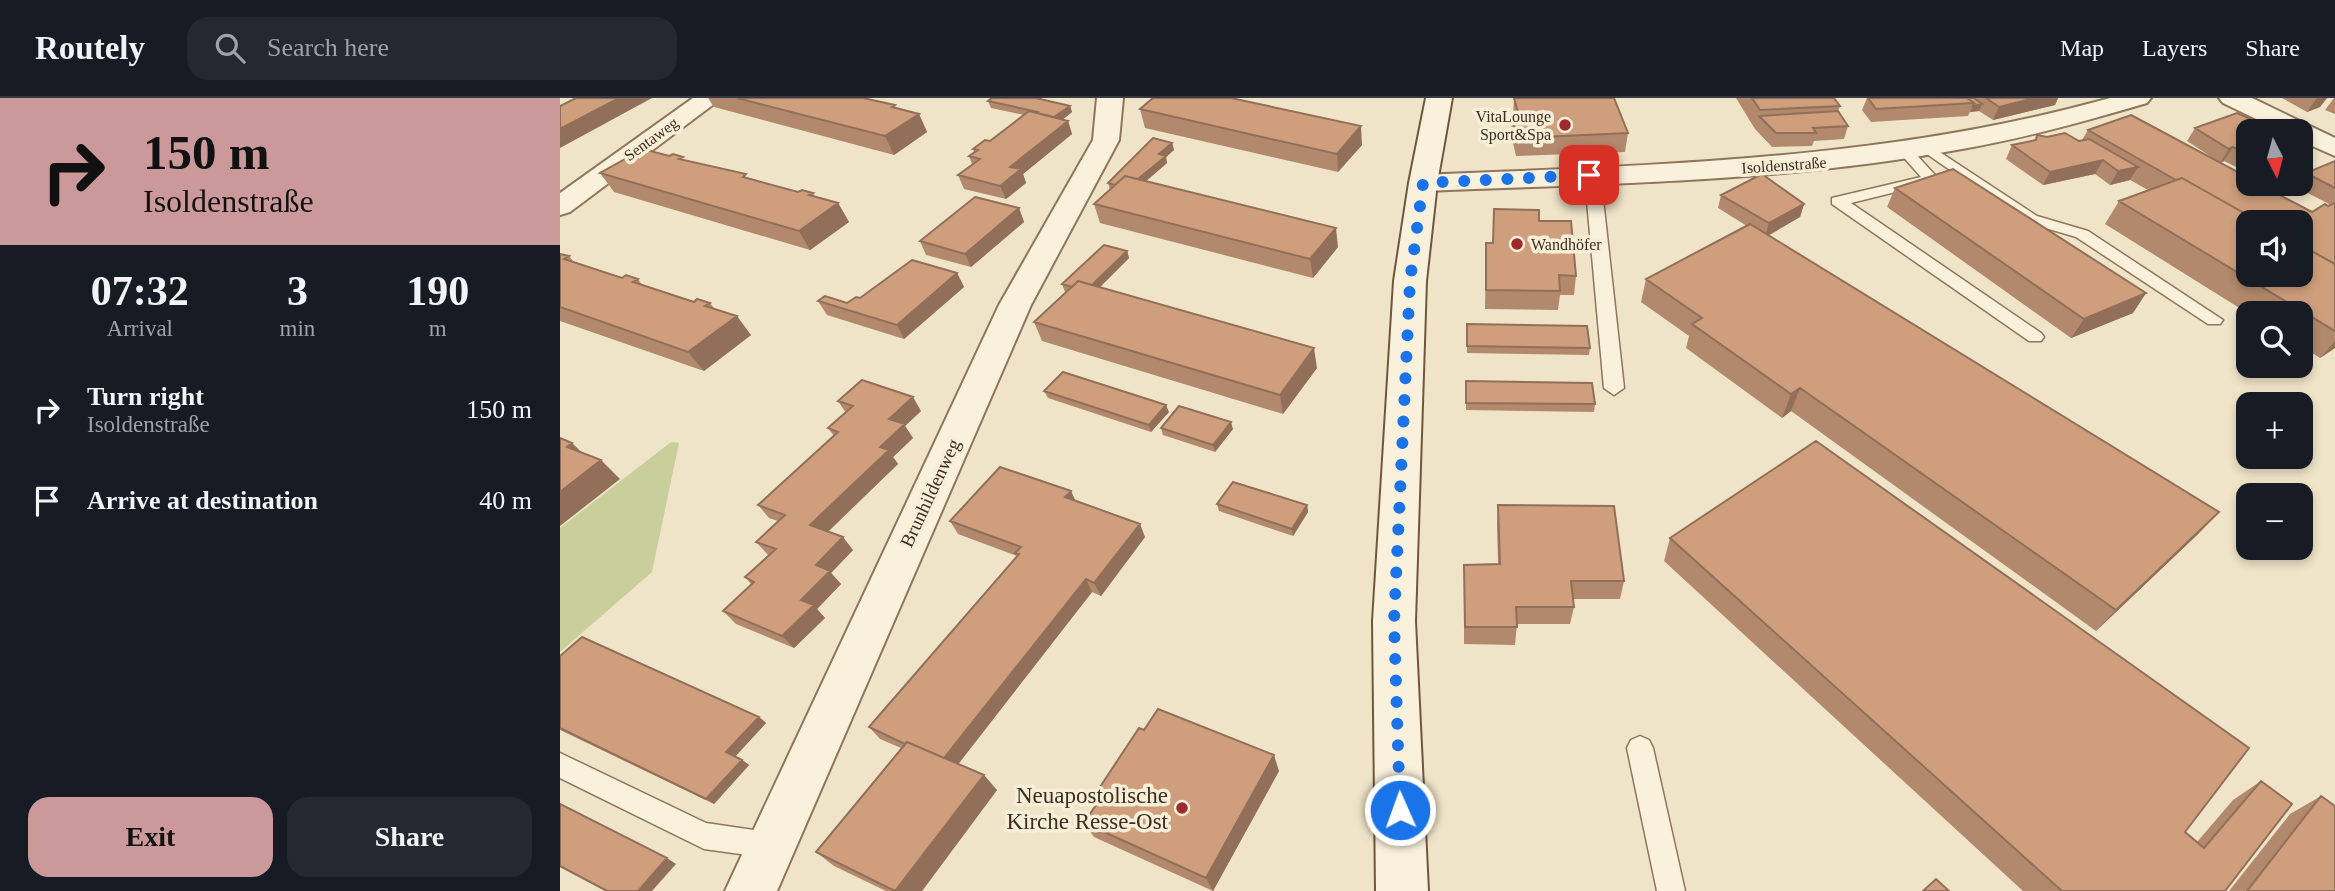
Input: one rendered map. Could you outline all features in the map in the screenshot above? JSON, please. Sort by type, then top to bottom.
[{"type":"street","name":"Sentaweg","points":[[560,206],[709,98]]},
{"type":"street","name":"Brunhildenweg","points":[[751,891],[1015,304],[1106,139],[1110,98]]},
{"type":"street","points":[[1402,891],[1394,621],[1410,281],[1423,183],[1439,98]]},
{"type":"street","name":"Isoldenstraße","points":[[1423,183],[1787,166],[1917,151],[1978,141],[2138,98]]},
{"type":"street","points":[[2232,98],[2276,119]]},
{"type":"street","points":[[2314,138],[2335,148]]},
{"type":"lane","points":[[1917,151],[2031,219],[2082,234],[2214,320]]},
{"type":"lane","points":[[1917,151],[1931,180],[1839,201],[2035,337]]},
{"type":"lane","points":[[1589,175],[1594,190],[1614,388]]},
{"type":"lane","points":[[1640,748],[1671,891]]},
{"type":"lane","points":[[560,765],[704,836],[770,844]]},
{"type":"green space","points":[[671,442],[679,443],[652,572],[560,652],[560,528]]},
{"type":"building","points":[[576,98],[619,98],[560,129],[560,106]]},
{"type":"building","points":[[737,98],[863,98],[919,114],[885,136]]},
{"type":"building","points":[[992,98],[1036,98],[1070,106],[1054,117],[988,101]]},
{"type":"building","points":[[1153,98],[1231,98],[1361,126],[1337,154],[1140,109]]},
{"type":"building","points":[[1514,98],[1614,98],[1628,133],[1517,138],[1512,116],[1519,116]]},
{"type":"building","points":[[1752,98],[1834,98],[1840,106],[1760,110]]},
{"type":"building","points":[[1868,98],[1967,98],[1974,103],[1876,109]]},
{"type":"building","points":[[1967,98],[1974,98],[1982,104],[1973,106],[1974,103]]},
{"type":"building","points":[[1986,98],[2035,98],[1999,107]]},
{"type":"building","points":[[1029,111],[1068,121],[1010,167],[1021,169],[1000,186],[958,175],[980,159],[969,156],[978,150],[973,149],[985,140],[990,141]]},
{"type":"building","points":[[1838,111],[1848,126],[1813,128],[1816,133],[1776,133],[1759,116]]},
{"type":"building","points":[[2237,113],[2250,119],[2236,119],[2236,149],[2229,149],[2195,128]]},
{"type":"building","points":[[2131,115],[2236,171],[2236,196],[2282,196],[2308,210],[2239,210],[2182,178],[2176,180],[2088,130]]},
{"type":"building","points":[[2065,133],[2079,141],[2089,139],[2138,167],[2118,171],[2103,160],[2050,172],[2012,145],[2036,140],[2037,135],[2047,137]]},
{"type":"building","points":[[1153,138],[1172,143],[1159,154],[1166,156],[1138,179],[1125,176],[1115,185],[1108,183]]},
{"type":"building","points":[[643,149],[669,156],[673,154],[683,157],[679,159],[746,174],[743,177],[798,192],[802,190],[813,193],[809,195],[838,203],[799,231],[600,173]]},
{"type":"building","points":[[2335,161],[2335,188],[2314,177],[2314,170]]},
{"type":"building","points":[[1953,169],[2146,293],[2084,319],[1895,188]]},
{"type":"building","points":[[1762,174],[1804,204],[1769,223],[1721,195]]},
{"type":"building","points":[[1125,176],[1336,228],[1310,259],[1094,204]]},
{"type":"building","points":[[2182,178],[2239,210],[2236,210],[2236,271],[2119,201]]},
{"type":"building","points":[[975,197],[1019,208],[965,254],[920,241]]},
{"type":"building","points":[[2335,203],[2335,264],[2313,252],[2313,211],[2325,204],[2328,206]]},
{"type":"building","points":[[1494,209],[1539,210],[1539,221],[1571,221],[1576,276],[1559,275],[1560,291],[1486,290],[1486,243],[1493,243]]},
{"type":"building","points":[[1750,224],[2219,512],[2116,610],[1800,388],[1791,394],[1692,324],[1702,318],[1646,279]]},
{"type":"building","points":[[1104,245],[1127,251],[1092,285],[1078,281],[1072,287],[1062,284]]},
{"type":"building","points":[[2313,252],[2335,264],[2335,331],[2313,318],[2313,301],[2285,301],[2262,287],[2313,287]]},
{"type":"building","points":[[560,254],[569,256],[564,259],[622,278],[626,275],[638,279],[633,282],[694,302],[697,299],[710,303],[705,306],[737,316],[688,352],[560,307]]},
{"type":"building","points":[[912,260],[957,273],[897,325],[818,301],[825,296],[847,303],[856,297],[860,298]]},
{"type":"building","points":[[1078,281],[1314,348],[1280,395],[1034,322]]},
{"type":"building","points":[[1467,324],[1587,326],[1590,348],[1467,346]]},
{"type":"building","points":[[1063,372],[1166,405],[1149,425],[1044,391]]},
{"type":"building","points":[[862,380],[913,397],[889,419],[905,424],[880,447],[889,450],[810,525],[843,537],[816,565],[830,571],[801,600],[814,605],[782,636],[723,611],[754,582],[745,577],[776,549],[756,542],[785,515],[758,505],[838,432],[828,428],[853,406],[838,401]]},
{"type":"building","points":[[1466,381],[1592,383],[1595,404],[1466,403]]},
{"type":"building","points":[[1179,406],[1231,422],[1213,445],[1161,428]]},
{"type":"building","points":[[560,438],[572,443],[567,447],[601,460],[560,492]]},
{"type":"building","points":[[1816,441],[2249,748],[2185,832],[2204,848],[2261,781],[2292,804],[2225,891],[2062,891],[1670,538]]},
{"type":"building","points":[[1000,467],[1071,491],[1065,497],[1140,524],[1094,583],[1086,579],[944,758],[869,727],[1019,554],[1015,553],[1021,547],[950,521]]},
{"type":"building","points":[[1233,482],[1307,505],[1292,529],[1217,504]]},
{"type":"building","points":[[1498,505],[1614,506],[1624,581],[1571,581],[1574,607],[1516,607],[1517,627],[1465,627],[1464,565],[1500,564]]},
{"type":"building","points":[[582,637],[759,717],[726,752],[742,760],[706,799],[560,728],[560,656]]},
{"type":"building","name":"Neuapostolische Kirche Resse-Ost","points":[[1158,709],[1274,755],[1206,878],[1084,823],[1100,799],[1094,796],[1139,728],[1144,730]]},
{"type":"building","points":[[907,742],[984,775],[895,891],[816,852]]},
{"type":"building","points":[[2321,796],[2335,806],[2335,891],[2247,891]]},
{"type":"building","points":[[560,804],[667,858],[638,891],[607,891],[560,866]]},
{"type":"building","points":[[1936,879],[1949,891],[1923,891]]},
{"type":"place","name":"VitaLounge Sport&Spa","points":[[1565,125]]},
{"type":"place","name":"Wandhöfer","points":[[1517,244]]},
{"type":"place","name":"Neuapostolische Kirche Resse-Ost","points":[[1182,808]]},
{"type":"route","points":[[1400,810],[1394,621],[1410,281],[1423,183],[1589,175]]}]
